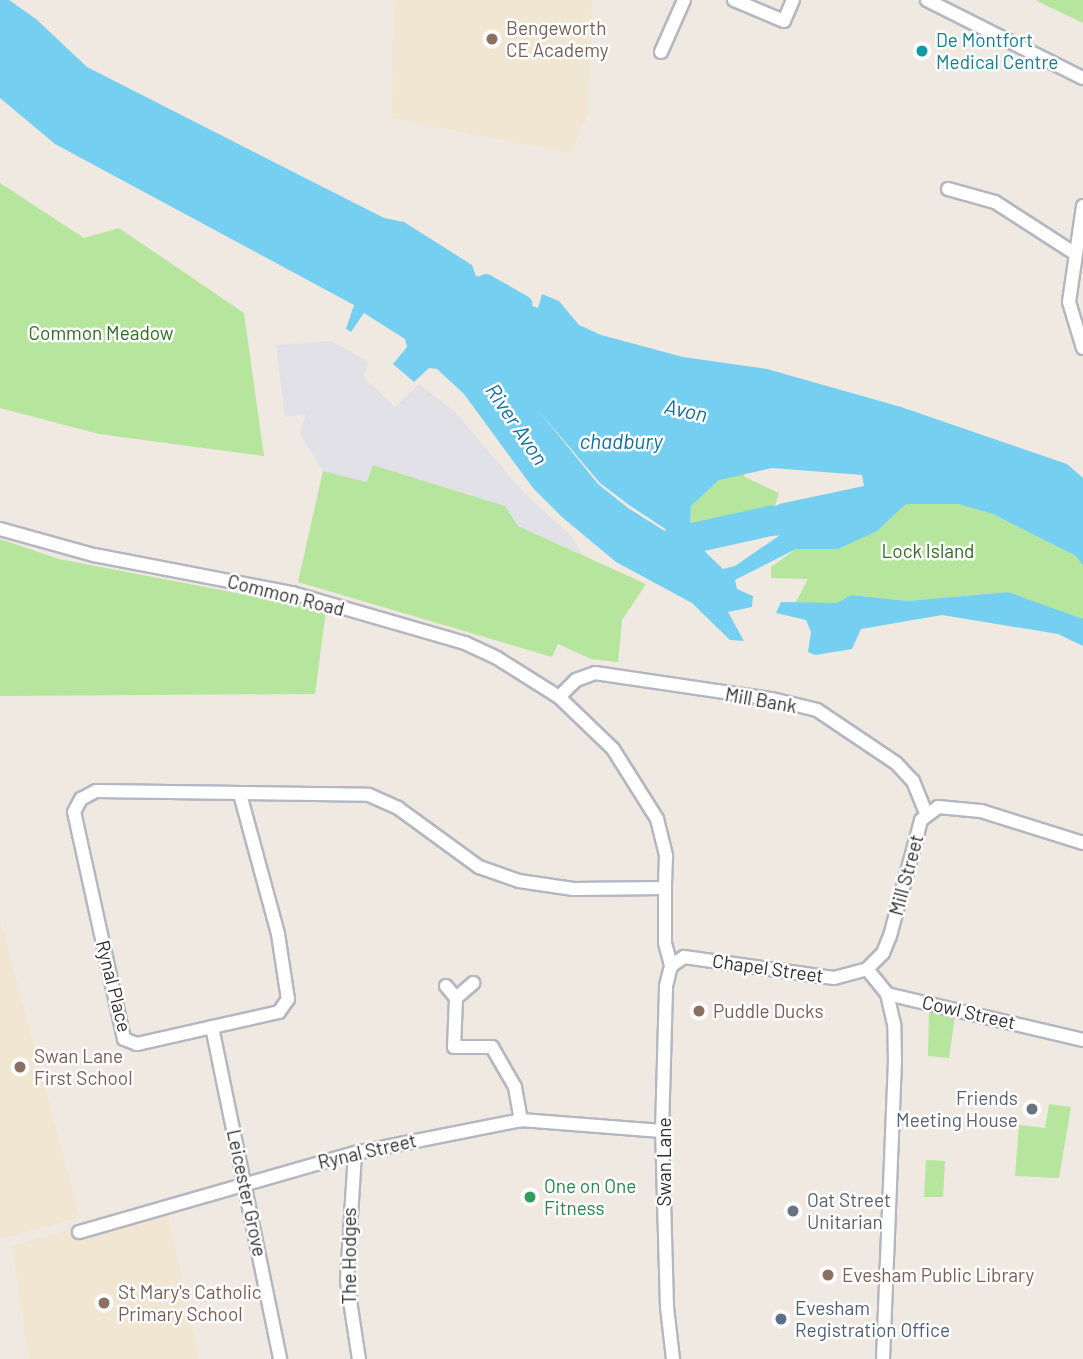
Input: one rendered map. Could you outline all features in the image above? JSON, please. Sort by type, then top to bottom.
[{"type":"street","points":[[661,52],[684,0]]},
{"type":"street","points":[[733,0],[784,21],[793,0]]},
{"type":"street","points":[[927,0],[953,5],[1083,78]]},
{"type":"street","points":[[948,189],[995,202],[1074,253]]},
{"type":"street","points":[[1083,206],[1074,253],[1069,302],[1072,320],[1083,348]]},
{"type":"street","name":"Common Road","points":[[0,528],[94,555],[292,593],[465,643],[559,697],[613,749],[657,819],[666,856],[665,888]]},
{"type":"street","name":"Mill Bank","points":[[559,697],[576,680],[596,673],[772,699],[817,710],[896,763],[913,782],[926,814]]},
{"type":"street","name":"Rynal Place","points":[[240,794],[278,934],[289,999],[279,1012],[136,1044],[124,1039],[74,813],[81,799],[96,791],[369,795],[398,808],[479,867],[519,881],[573,889],[665,888]]},
{"type":"street","name":"Mill Street","points":[[867,969],[883,953],[890,936],[921,820],[926,814],[949,805],[1083,843]]},
{"type":"street","points":[[665,888],[665,943],[671,966]]},
{"type":"street","name":"Chapel Street","points":[[671,966],[684,957],[834,978],[867,969]]},
{"type":"street","name":"Swan Lane","points":[[671,966],[666,986],[662,1131],[667,1307],[673,1359]]},
{"type":"street","points":[[867,969],[887,994],[894,1024],[895,1063],[883,1359]]},
{"type":"street","points":[[456,998],[473,983]]},
{"type":"street","points":[[446,986],[456,998],[454,1047],[492,1047],[515,1087],[521,1120]]},
{"type":"street","name":"Cowl Street","points":[[887,994],[1083,1040]]},
{"type":"street","name":"Leicester Grove","points":[[212,1027],[246,1181],[280,1359]]},
{"type":"street","name":"Rynal Street","points":[[79,1232],[246,1181],[355,1153],[521,1120],[662,1131]]},
{"type":"street","name":"The Hodges","points":[[355,1153],[347,1281],[359,1359]]},
{"type":"shaded area","name":"Bengeworth CE Academy","points":[[394,0],[592,0],[588,115],[570,153],[392,118]]},
{"type":"shaded area","points":[[331,341],[369,362],[363,377],[395,407],[419,384],[455,412],[524,493],[569,534],[583,555],[518,526],[505,506],[374,465],[367,483],[323,471],[299,433],[306,414],[285,417],[276,345]]},
{"type":"shaded area","name":"Swan Lane First School","points":[[0,918],[80,1217],[0,1239]]},
{"type":"shaded area","name":"St Mary's Catholic Primary School","points":[[166,1203],[199,1359],[29,1359],[12,1246]]},
{"type":"green space","points":[[1036,0],[1083,0],[1083,23],[1039,2]]},
{"type":"green space","name":"Common Meadow","points":[[0,183],[84,238],[119,228],[244,313],[264,456],[99,434],[0,408]]},
{"type":"green space","points":[[373,465],[505,506],[518,526],[646,584],[622,620],[618,662],[591,659],[558,644],[552,657],[298,582],[323,471],[367,482]]},
{"type":"green space","points":[[742,471],[745,477],[779,493],[770,521],[690,528],[691,506],[719,480]]},
{"type":"green space","name":"Lock Island","points":[[906,504],[958,504],[993,514],[1076,556],[1083,564],[1083,621],[1008,592],[908,601],[851,595],[837,603],[795,604],[808,579],[771,578],[771,567],[796,549],[877,531]]},
{"type":"green space","points":[[0,539],[59,559],[326,610],[315,694],[0,696]]},
{"type":"green space","points":[[929,1012],[955,1016],[949,1058],[928,1056]]},
{"type":"green space","points":[[1049,1104],[1071,1107],[1059,1178],[1015,1176],[1019,1125],[1045,1128]]},
{"type":"green space","points":[[926,1160],[945,1161],[943,1197],[924,1197]]},
{"type":"water","name":"chadbury","points":[[0,0],[9,0],[36,19],[87,67],[384,218],[404,222],[472,265],[476,276],[484,277],[489,292],[538,308],[542,294],[559,301],[579,325],[601,335],[683,357],[767,369],[901,407],[1067,464],[1083,478],[1083,565],[1076,556],[993,514],[958,504],[906,504],[877,531],[838,549],[796,549],[735,580],[737,589],[753,596],[752,607],[728,612],[744,641],[730,640],[692,603],[616,562],[562,517],[533,488],[464,394],[437,369],[429,368],[414,382],[393,364],[407,347],[405,339],[364,313],[351,332],[346,329],[354,305],[55,144],[0,98]],"holes":[[[772,468],[862,475],[864,486],[779,504],[769,516],[771,526],[786,531],[735,566],[723,569],[699,546],[716,537],[713,525],[690,528],[691,506],[719,480]]]},
{"type":"water","points":[[1008,592],[1083,619],[1083,646],[1058,634],[942,615],[861,629],[852,649],[815,655],[808,652],[811,632],[806,620],[776,613],[781,602],[837,603],[851,595],[908,601]]},
{"type":"pier","points":[[538,410],[600,483],[670,532],[693,530],[671,535],[628,508],[598,484]]},
{"type":"waterway","points":[[486,283],[523,304]]},
{"type":"waterway","name":"River Avon","points":[[675,542],[770,521],[809,518]]},
{"type":"place","name":"Bengeworth CE Academy","points":[[492,39]]},
{"type":"place","name":"De Montfort Medical Centre","points":[[922,51]]},
{"type":"place","name":"Puddle Ducks","points":[[699,1011]]},
{"type":"place","name":"Swan Lane First School","points":[[20,1067]]},
{"type":"place","name":"Friends Meeting House","points":[[1032,1109]]},
{"type":"place","name":"One on One Fitness","points":[[530,1197]]},
{"type":"place","name":"Oat Street Unitarian","points":[[793,1211]]},
{"type":"place","name":"Evesham Public Library","points":[[828,1275]]},
{"type":"place","name":"St Mary's Catholic Primary School","points":[[104,1303]]},
{"type":"place","name":"Evesham Registration Office","points":[[781,1319]]},
{"type":"water label","name":"Avon","points":[[686,410]]}]
